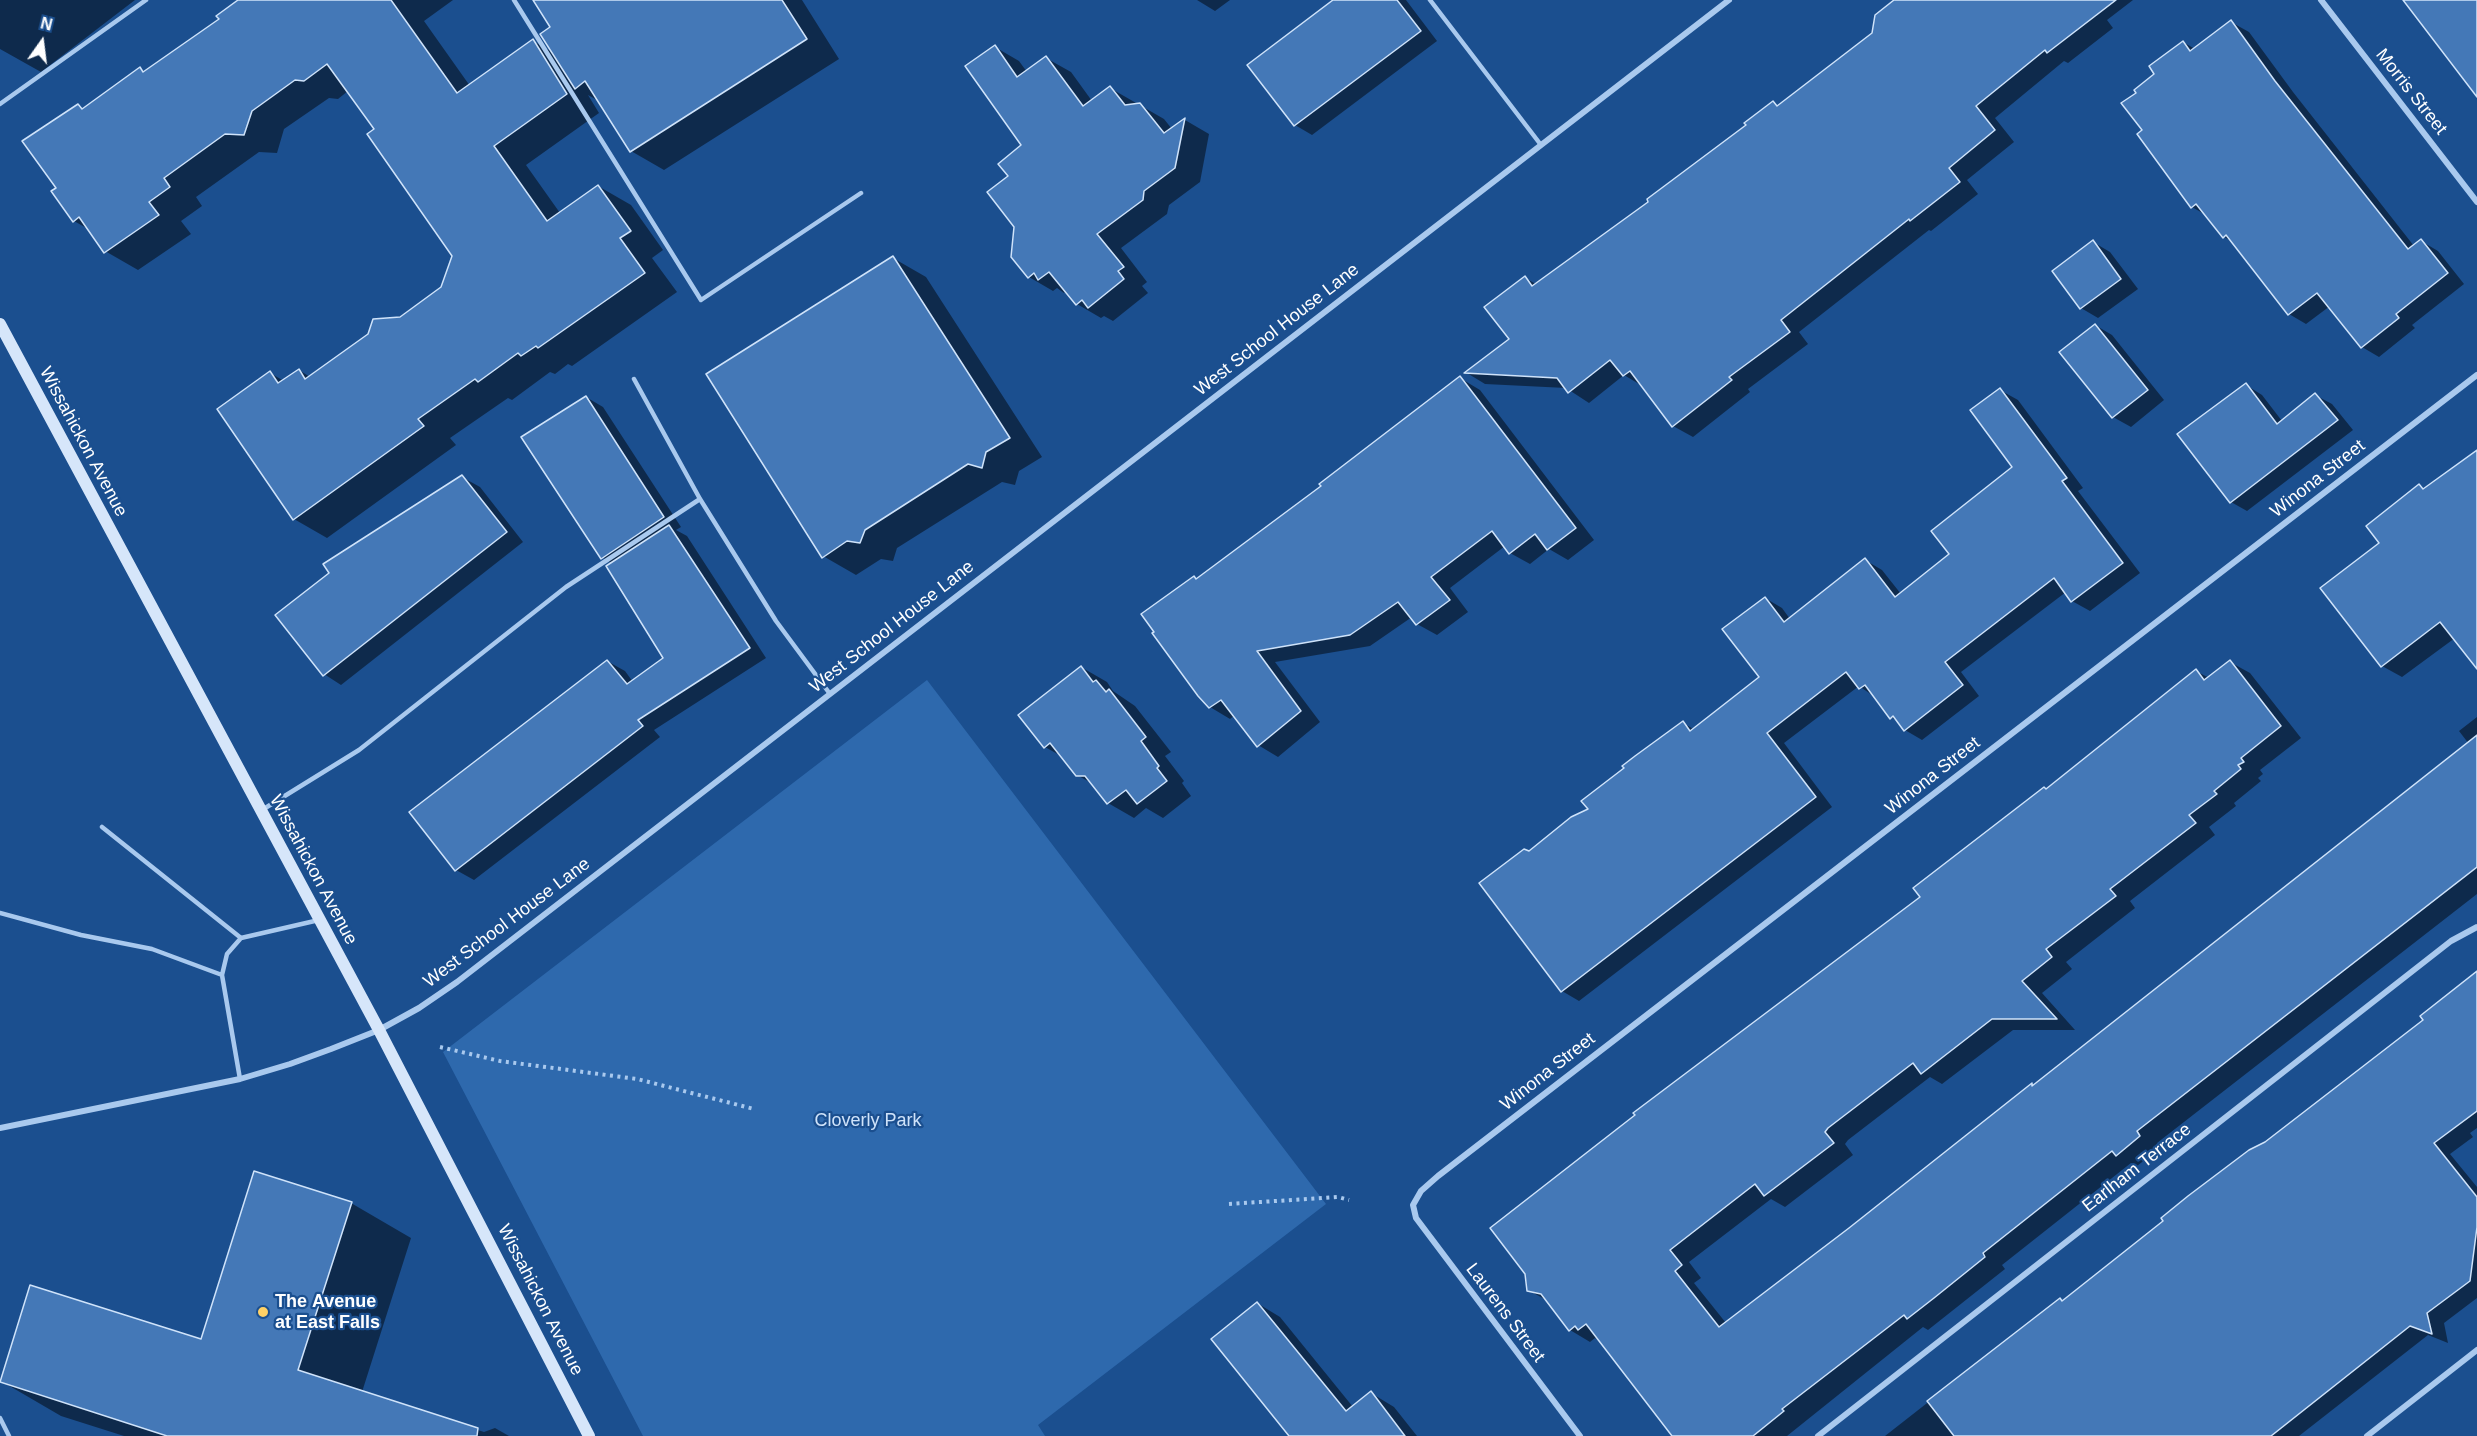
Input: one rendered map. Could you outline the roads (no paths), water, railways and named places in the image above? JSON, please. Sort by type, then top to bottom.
[{"type":"street","name":"West School House Lane","points":[[0,1128],[240,1079],[290,1064],[379,1030],[419,1008],[457,982],[1730,0]]},
{"type":"street","name":"Morris Street","points":[[2321,0],[2477,202]]},
{"type":"street","name":"Wissahickon Avenue","points":[[0,324],[379,1030],[589,1436]]},
{"type":"street","name":"Winona Street","points":[[1413,1205],[1421,1191],[1438,1176],[2477,375]]},
{"type":"street","name":"Earlham Terrace","points":[[1818,1436],[2451,941],[2477,927]]},
{"type":"street","name":"Laurens Street","points":[[1413,1205],[1416,1218],[1438,1251],[1580,1436]]},
{"type":"street","points":[[2367,1436],[2477,1350]]},
{"type":"lane","points":[[0,104],[146,0]]},
{"type":"lane","points":[[514,0],[701,300],[861,193]]},
{"type":"lane","points":[[1430,0],[1541,145]]},
{"type":"lane","points":[[634,379],[700,500],[776,621],[830,694]]},
{"type":"lane","points":[[260,811],[309,783],[359,750],[566,586],[700,500]]},
{"type":"lane","points":[[102,827],[241,939]]},
{"type":"lane","points":[[0,913],[81,935],[152,949],[222,975]]},
{"type":"lane","points":[[240,1079],[222,975],[227,954],[241,939],[319,920]]},
{"type":"lane","points":[[0,1418],[9,1436]]},
{"type":"place","name":"The Avenue at East Falls","points":[[263,1312]]},
{"type":"park label","name":"Cloverly Park","points":[[868,1121]]}]
